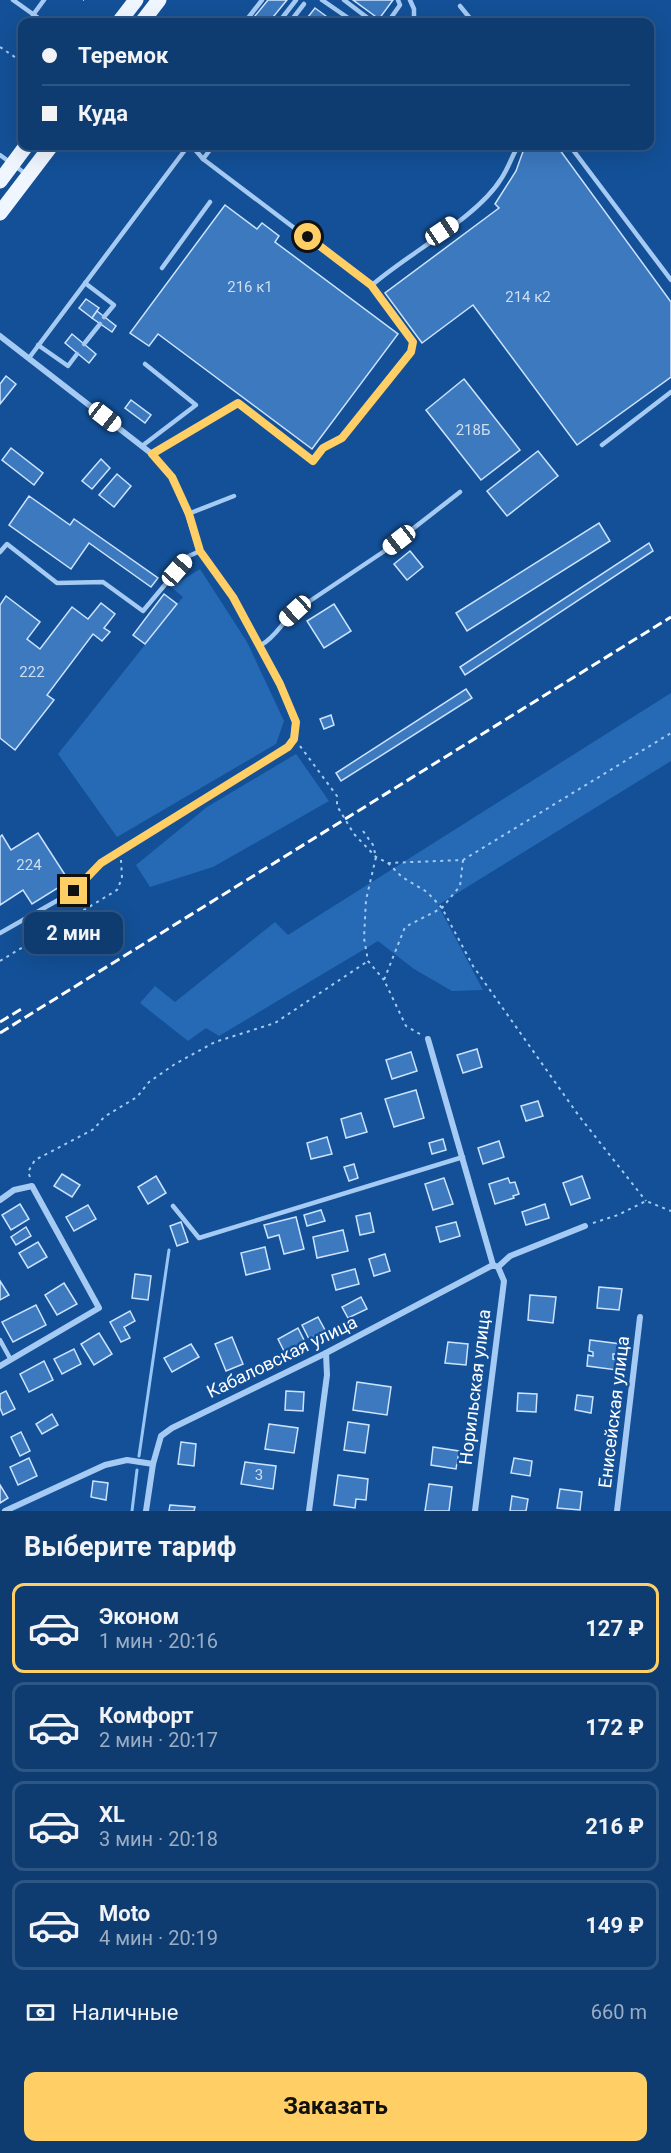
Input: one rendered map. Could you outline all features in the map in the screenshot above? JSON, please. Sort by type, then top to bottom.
[{"type":"main road","points":[[122,18],[136,0]]},
{"type":"main road","points":[[145,18],[159,0]]},
{"type":"main road","points":[[0,181],[6,159],[20,150]]},
{"type":"main road","points":[[0,213],[48,150]]},
{"type":"street","points":[[0,336],[152,454],[172,477],[189,514],[200,551],[233,597],[261,645],[296,722],[294,739],[288,747],[101,863]]},
{"type":"street","name":"Норильская улица","points":[[428,1039],[495,1266],[504,1281],[475,1511]]},
{"type":"street","points":[[0,1200],[14,1190],[33,1186],[99,1308],[0,1366]]},
{"type":"street","name":"Кабаловская улица","points":[[146,1511],[153,1464],[161,1436],[172,1428],[326,1353],[495,1266],[510,1256],[585,1226]]},
{"type":"street","name":"Енисейская улица","points":[[617,1511],[640,1317]]},
{"type":"street","points":[[309,1511],[327,1375],[326,1353]]},
{"type":"street","points":[[4,1511],[105,1466],[127,1460],[153,1464]]},
{"type":"lane","points":[[13,0],[38,18]]},
{"type":"lane","points":[[33,15],[44,0]]},
{"type":"lane","points":[[247,18],[262,0]]},
{"type":"lane","points":[[282,18],[296,0]]},
{"type":"lane","points":[[322,0],[348,18]]},
{"type":"lane","points":[[344,0],[368,18]]},
{"type":"lane","points":[[391,18],[400,5],[398,0]]},
{"type":"lane","points":[[410,0],[414,9],[414,18]]},
{"type":"lane","points":[[293,18],[304,4]]},
{"type":"lane","points":[[460,6],[470,18]]},
{"type":"lane","points":[[29,358],[187,150]]},
{"type":"lane","points":[[152,454],[238,403],[313,461],[323,448],[342,438],[411,352],[413,342],[371,285],[194,150]]},
{"type":"lane","points":[[203,159],[210,150]]},
{"type":"lane","points":[[371,285],[394,265],[484,199],[501,180],[516,150]]},
{"type":"lane","points":[[573,150],[671,280]]},
{"type":"lane","points":[[6,159],[28,176]]},
{"type":"lane","points":[[162,268],[210,202]]},
{"type":"lane","points":[[85,284],[114,305],[104,317]]},
{"type":"lane","points":[[84,344],[100,324]]},
{"type":"lane","points":[[38,345],[68,366],[77,354]]},
{"type":"lane","points":[[142,446],[196,405],[145,364]]},
{"type":"lane","points":[[602,444],[671,392]]},
{"type":"lane","points":[[261,645],[275,636],[286,619],[295,611],[383,552],[460,492]]},
{"type":"lane","points":[[189,514],[234,496]]},
{"type":"lane","points":[[0,552],[7,544],[57,583],[103,582],[143,611],[189,556],[200,551]]},
{"type":"lane","points":[[0,933],[74,891],[101,863]]},
{"type":"lane","points":[[173,1206],[199,1238],[463,1158]]},
{"type":"lane","points":[[0,1340],[11,1360]]},
{"type":"path","points":[[0,47],[18,59]]},
{"type":"path","points":[[388,863],[463,860],[671,733]]},
{"type":"path","points":[[294,739],[340,802]]},
{"type":"path","points":[[337,796],[337,806],[354,834],[376,857],[388,863],[402,877],[427,892],[442,908],[473,966],[579,1116],[646,1201],[671,1210]]},
{"type":"path","points":[[363,831],[373,845],[376,857],[366,900],[364,938],[368,961],[384,980],[406,1026],[428,1039]]},
{"type":"path","points":[[0,961],[117,890],[122,878],[122,852]]},
{"type":"path","points":[[384,980],[405,927],[442,908],[460,886],[463,860]]},
{"type":"path","points":[[33,1186],[28,1172],[34,1160],[94,1129],[104,1117],[137,1098],[149,1082],[175,1064],[215,1042],[275,1023],[368,961]]},
{"type":"path","points":[[585,1226],[618,1215],[646,1201]]},
{"type":"shaded area","points":[[200,569],[247,642],[284,721],[276,744],[117,837],[58,754],[183,597],[171,587]]},
{"type":"shaded area","points":[[671,693],[671,761],[438,905],[483,990],[452,991],[414,969],[378,941],[219,1036],[206,1028],[188,1041],[140,1003],[155,986],[175,1002],[275,922],[288,935]]},
{"type":"shaded area","points":[[296,754],[329,801],[213,867],[150,887],[136,865],[207,807]]},
{"type":"building","points":[[268,0],[287,0],[272,18],[253,18]]},
{"type":"building","points":[[353,0],[393,0],[378,18]]},
{"type":"building","points":[[315,8],[329,18],[307,18]]},
{"type":"building","points":[[524,150],[560,150],[671,302],[671,377],[577,445],[473,305],[422,343],[385,293],[499,208],[495,204],[516,171]]},
{"type":"building","points":[[225,205],[257,229],[262,223],[279,236],[275,242],[398,334],[312,449],[158,334],[149,346],[130,333]]},
{"type":"building","points":[[86,299],[99,308],[92,318],[79,308]]},
{"type":"building","points":[[97,311],[116,326],[112,332],[92,318]]},
{"type":"building","points":[[72,334],[96,354],[89,363],[65,343]]},
{"type":"building","points":[[6,376],[16,384],[0,404],[0,384]]},
{"type":"building","points":[[464,379],[520,450],[481,480],[426,410]]},
{"type":"building","points":[[131,400],[151,415],[145,423],[125,408]]},
{"type":"building","points":[[11,448],[43,473],[34,485],[2,460]]},
{"type":"building","points":[[538,451],[558,476],[507,516],[487,491]]},
{"type":"building","points":[[101,459],[110,468],[92,489],[82,481]]},
{"type":"building","points":[[117,474],[131,486],[114,507],[99,495]]},
{"type":"building","points":[[29,496],[70,525],[74,519],[158,578],[151,587],[89,543],[71,569],[9,525]]},
{"type":"building","points":[[599,523],[610,541],[467,631],[456,613]]},
{"type":"building","points":[[649,543],[653,551],[465,675],[460,667]]},
{"type":"building","points":[[410,551],[423,567],[407,580],[394,564]]},
{"type":"building","points":[[164,594],[177,604],[145,644],[133,635]]},
{"type":"building","points":[[6,596],[40,622],[27,639],[40,649],[72,607],[88,619],[101,603],[115,614],[104,628],[110,632],[102,641],[93,634],[47,695],[54,700],[15,750],[0,738],[0,605]]},
{"type":"building","points":[[334,604],[351,631],[324,648],[307,621]]},
{"type":"building","points":[[466,689],[472,698],[341,781],[336,773]]},
{"type":"building","points":[[331,715],[334,725],[324,729],[320,719]]},
{"type":"building","points":[[38,833],[69,881],[32,904],[23,890],[0,905],[0,837],[2,835],[11,850]]},
{"type":"building","points":[[477,1049],[482,1067],[463,1073],[457,1055]]},
{"type":"building","points":[[411,1052],[417,1071],[392,1079],[386,1060]]},
{"type":"building","points":[[416,1090],[424,1118],[394,1127],[385,1099]]},
{"type":"building","points":[[538,1101],[543,1116],[526,1121],[521,1106]]},
{"type":"building","points":[[361,1113],[367,1132],[346,1138],[341,1119]]},
{"type":"building","points":[[327,1137],[332,1154],[311,1159],[307,1143]]},
{"type":"building","points":[[443,1139],[446,1150],[432,1154],[429,1143]]},
{"type":"building","points":[[499,1141],[504,1157],[483,1164],[478,1148]]},
{"type":"building","points":[[354,1164],[358,1178],[349,1181],[344,1167]]},
{"type":"building","points":[[62,1174],[80,1185],[72,1197],[54,1186]]},
{"type":"building","points":[[156,1176],[166,1193],[148,1204],[138,1187]]},
{"type":"building","points":[[582,1176],[590,1198],[571,1205],[563,1183]]},
{"type":"building","points":[[444,1178],[453,1204],[433,1210],[425,1184]]},
{"type":"building","points":[[508,1178],[510,1183],[515,1182],[519,1194],[495,1204],[489,1184]]},
{"type":"building","points":[[20,1204],[29,1219],[11,1230],[2,1215]]},
{"type":"building","points":[[545,1204],[549,1218],[526,1225],[522,1212]]},
{"type":"building","points":[[88,1205],[96,1219],[74,1231],[66,1217]]},
{"type":"building","points":[[321,1210],[325,1221],[307,1226],[304,1215]]},
{"type":"building","points":[[370,1213],[374,1232],[360,1235],[356,1216]]},
{"type":"building","points":[[296,1217],[304,1249],[284,1254],[279,1235],[268,1238],[264,1225]]},
{"type":"building","points":[[181,1222],[188,1242],[177,1246],[170,1226]]},
{"type":"building","points":[[456,1222],[460,1236],[440,1242],[436,1227]]},
{"type":"building","points":[[26,1227],[31,1236],[16,1245],[11,1237]]},
{"type":"building","points":[[343,1230],[348,1251],[317,1258],[313,1237]]},
{"type":"building","points":[[38,1242],[47,1257],[28,1268],[19,1253]]},
{"type":"building","points":[[265,1247],[270,1269],[246,1275],[241,1253]]},
{"type":"building","points":[[385,1254],[390,1271],[374,1276],[369,1259]]},
{"type":"building","points":[[355,1269],[359,1284],[336,1290],[332,1275]]},
{"type":"building","points":[[135,1274],[151,1276],[148,1300],[132,1298]]},
{"type":"building","points":[[0,1281],[9,1295],[0,1300]]},
{"type":"building","points":[[64,1283],[77,1304],[57,1315],[45,1295]]},
{"type":"building","points":[[599,1287],[622,1289],[619,1310],[597,1308]]},
{"type":"building","points":[[530,1295],[556,1297],[553,1323],[528,1320]]},
{"type":"building","points":[[361,1297],[367,1309],[348,1318],[342,1307]]},
{"type":"building","points":[[36,1305],[46,1325],[13,1342],[2,1322]]},
{"type":"building","points":[[130,1311],[135,1321],[124,1327],[130,1338],[121,1342],[110,1322]]},
{"type":"building","points":[[318,1317],[325,1330],[309,1339],[302,1325]]},
{"type":"building","points":[[298,1328],[305,1342],[285,1353],[278,1339]]},
{"type":"building","points":[[99,1333],[112,1354],[94,1365],[81,1344]]},
{"type":"building","points":[[232,1337],[243,1364],[226,1371],[215,1344]]},
{"type":"building","points":[[590,1340],[621,1344],[619,1354],[613,1354],[613,1359],[619,1360],[617,1370],[587,1366],[588,1355],[593,1356],[593,1352],[589,1351]]},
{"type":"building","points":[[448,1342],[468,1344],[466,1365],[445,1363]]},
{"type":"building","points":[[191,1344],[199,1357],[172,1372],[164,1358]]},
{"type":"building","points":[[74,1349],[81,1364],[62,1374],[54,1359]]},
{"type":"building","points":[[44,1361],[53,1380],[29,1392],[20,1374]]},
{"type":"building","points":[[357,1382],[391,1387],[387,1415],[353,1410]]},
{"type":"building","points":[[6,1391],[15,1409],[3,1415],[0,1408],[0,1394]]},
{"type":"building","points":[[286,1391],[304,1392],[303,1411],[285,1410]]},
{"type":"building","points":[[518,1393],[537,1394],[536,1412],[517,1411]]},
{"type":"building","points":[[577,1395],[593,1397],[591,1413],[575,1410]]},
{"type":"building","points":[[52,1414],[58,1425],[42,1434],[36,1424]]},
{"type":"building","points":[[348,1422],[369,1425],[365,1453],[344,1450]]},
{"type":"building","points":[[269,1424],[298,1428],[294,1453],[265,1449]]},
{"type":"building","points":[[21,1432],[30,1451],[20,1456],[11,1437]]},
{"type":"building","points":[[181,1442],[196,1444],[194,1466],[178,1464]]},
{"type":"building","points":[[433,1447],[459,1451],[456,1469],[431,1465]]},
{"type":"building","points":[[29,1458],[37,1476],[18,1485],[10,1467]]},
{"type":"building","points":[[514,1458],[532,1461],[530,1476],[511,1473]]},
{"type":"building","points":[[245,1462],[276,1466],[273,1489],[241,1484]]},
{"type":"building","points":[[338,1475],[368,1479],[366,1500],[356,1499],[355,1508],[334,1505]]},
{"type":"building","points":[[93,1481],[108,1483],[106,1500],[91,1497]]},
{"type":"building","points":[[429,1484],[452,1487],[449,1511],[425,1511]]},
{"type":"building","points":[[0,1485],[8,1498],[0,1503]]},
{"type":"building","points":[[560,1489],[582,1492],[580,1510],[557,1508]]},
{"type":"building","points":[[512,1496],[528,1499],[526,1511],[510,1511]]},
{"type":"building","points":[[170,1505],[195,1507],[194,1511],[169,1511]]},
{"type":"waterway","points":[[139,1456],[169,1250]]},
{"type":"waterway","points":[[132,1511],[137,1470]]},
{"type":"railway","points":[[0,1033],[671,617]]},
{"type":"railway","points":[[0,1022],[23,1008]]},
{"type":"route","points":[[74,891],[101,863],[288,747],[294,739],[296,722],[261,645],[233,597],[200,551],[189,514],[172,477],[152,454],[238,403],[313,461],[323,448],[342,438],[411,352],[413,342],[371,285],[308,237]]}]
